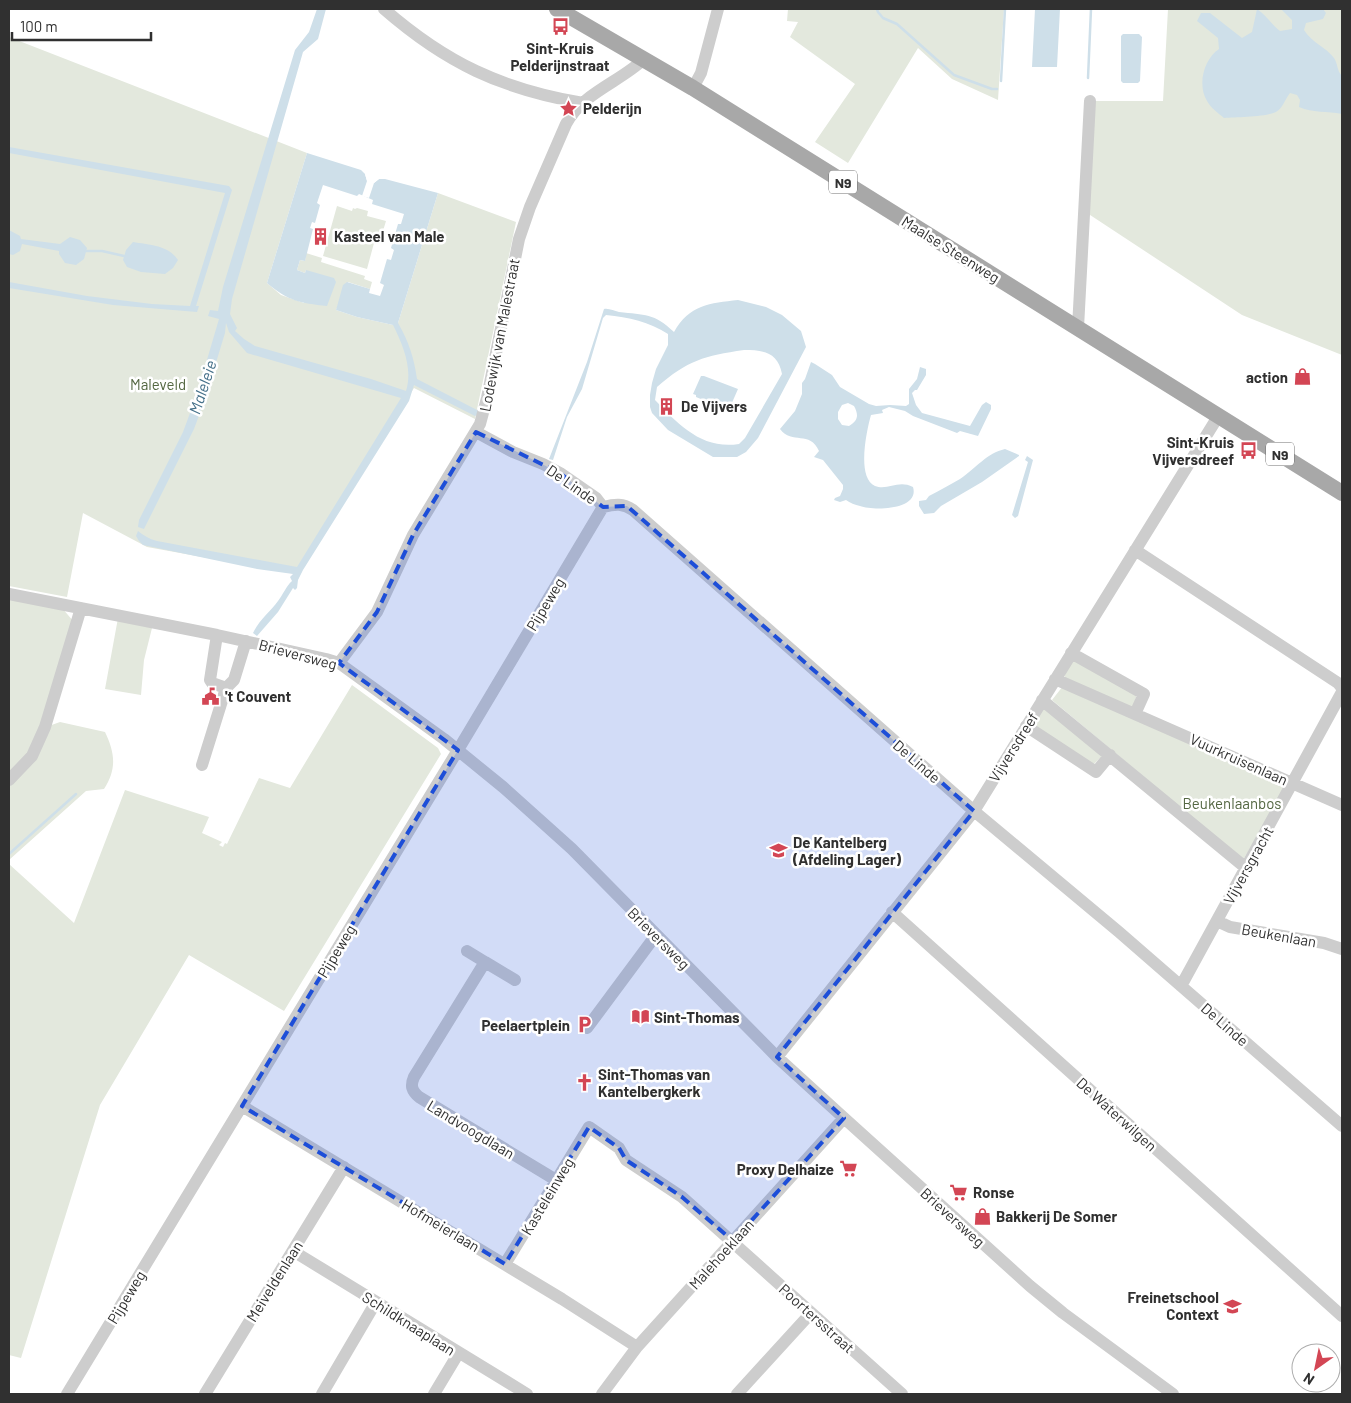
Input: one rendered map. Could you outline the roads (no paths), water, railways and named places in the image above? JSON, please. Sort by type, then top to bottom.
[{"type":"main road","name":"Maalse Steenweg","points":[[557,9],[693,88],[1342,493]]},
{"type":"street","points":[[384,9],[426,43],[470,70],[546,96],[583,103]]},
{"type":"street","points":[[693,88],[701,73],[718,9]]},
{"type":"street","name":"Lodewijk van Malestraat","points":[[340,663],[377,612],[413,534],[476,432],[483,416],[522,228],[570,116],[583,103],[644,59]]},
{"type":"street","points":[[1078,328],[1090,101]]},
{"type":"street","name":"Vijversdreef","points":[[778,1057],[974,810],[1219,416]]},
{"type":"street","name":"De Linde","points":[[476,432],[513,452],[544,464],[560,473],[596,498],[603,507],[619,504],[633,510],[974,810],[1342,1126]]},
{"type":"street","name":"Pijpeweg","points":[[68,1394],[603,507]]},
{"type":"street","name":"Vijversgracht","points":[[1135,550],[1338,683],[1342,690],[1181,986]]},
{"type":"street","points":[[9,594],[81,608],[45,727],[32,756],[9,780]]},
{"type":"street","name":"Brieversweg","points":[[81,608],[218,635],[340,663],[479,766],[572,849],[778,1057],[844,1118],[1056,1308],[1173,1394]]},
{"type":"street","points":[[218,635],[210,680],[212,683],[226,688]]},
{"type":"street","points":[[202,765],[226,688],[234,680],[246,641]]},
{"type":"street","points":[[1071,653],[1144,694],[1135,714]]},
{"type":"street","name":"Vuurkruisenlaan","points":[[1055,679],[1342,805]]},
{"type":"street","points":[[1042,700],[1246,868]]},
{"type":"street","points":[[1026,726],[1096,772],[1110,755]]},
{"type":"street","name":"De Waterwilgen","points":[[892,912],[1342,1316]]},
{"type":"street","name":"Beukenlaan","points":[[1217,921],[1230,927],[1342,949]]},
{"type":"street","points":[[587,1028],[656,935]]},
{"type":"street","points":[[467,951],[515,980]]},
{"type":"street","name":"Landvoogdlaan","points":[[485,962],[414,1077],[412,1087],[414,1093],[419,1097],[556,1180]]},
{"type":"street","name":"Hofmeierlaan","points":[[242,1106],[505,1264],[637,1347]]},
{"type":"street","name":"Malehoeklaan","points":[[602,1394],[637,1347],[844,1118]]},
{"type":"street","name":"Kasteleinweg","points":[[505,1264],[589,1127]]},
{"type":"street","name":"Poortersstraat","points":[[589,1127],[619,1148],[626,1160],[682,1197],[902,1394]]},
{"type":"street","name":"Meiveldenlaan","points":[[205,1394],[344,1167]]},
{"type":"street","name":"Schildknaaplaan","points":[[293,1251],[526,1394]]},
{"type":"street","points":[[322,1394],[376,1302]]},
{"type":"street","points":[[745,1391],[811,1313]]},
{"type":"street","points":[[434,1394],[458,1354]]},
{"type":"water","points":[[317,9],[326,9],[318,39],[303,52],[232,299],[230,314],[237,328],[235,331],[255,346],[371,379],[406,391],[408,366],[393,325],[336,310],[343,285],[347,282],[370,289],[369,293],[380,296],[384,285],[380,283],[387,259],[391,260],[394,250],[391,248],[398,224],[401,224],[404,214],[372,204],[373,200],[359,194],[357,196],[323,185],[317,203],[320,205],[315,223],[312,222],[310,228],[313,229],[305,261],[300,260],[297,270],[305,273],[306,270],[334,278],[336,282],[327,306],[295,300],[281,294],[267,283],[307,153],[361,170],[365,174],[367,181],[374,183],[379,179],[385,179],[438,193],[398,323],[410,350],[417,379],[479,411],[479,414],[475,416],[414,385],[409,401],[303,570],[298,580],[297,588],[295,590],[293,588],[278,612],[257,636],[253,633],[280,599],[292,581],[290,577],[293,574],[257,569],[143,545],[136,536],[138,531],[146,537],[157,541],[297,567],[401,398],[247,353],[229,332],[226,323],[225,333],[194,429],[144,529],[138,527],[139,520],[183,432],[196,397],[219,319],[208,316],[210,310],[218,311],[223,287],[295,50],[309,32]]},
{"type":"water","points":[[1035,9],[1060,9],[1057,67],[1032,67]]},
{"type":"water","points":[[1257,9],[1280,31],[1292,29],[1292,20],[1281,9],[1323,9],[1326,13],[1323,19],[1306,23],[1304,30],[1331,54],[1335,60],[1342,76],[1342,114],[1299,107],[1300,100],[1297,95],[1290,93],[1276,112],[1265,115],[1224,118],[1210,106],[1204,94],[1202,80],[1209,59],[1219,49],[1218,38],[1197,21],[1201,13],[1210,13],[1242,38],[1252,32]]},
{"type":"water","points":[[1123,34],[1139,34],[1142,37],[1140,81],[1138,83],[1123,83],[1121,81],[1121,36]]},
{"type":"water","points":[[9,147],[229,186],[232,190],[196,306],[199,306],[197,312],[113,305],[9,288],[9,282],[87,296],[152,304],[190,306],[225,193],[9,153]]},
{"type":"water","points":[[9,230],[20,236],[21,239],[60,244],[70,237],[80,240],[87,248],[84,259],[76,265],[65,263],[59,251],[22,244],[20,251],[13,255],[9,254]]},
{"type":"water","points":[[133,242],[152,245],[169,251],[178,260],[173,268],[165,274],[141,272],[127,267],[123,260],[126,250]]},
{"type":"water","points":[[738,300],[766,307],[782,315],[801,331],[806,347],[758,438],[746,452],[737,457],[713,457],[668,430],[652,413],[650,395],[656,369],[668,345],[668,334],[654,326],[638,321],[606,315],[603,318],[582,389],[567,417],[553,460],[549,459],[587,362],[604,309],[649,316],[661,321],[674,332],[686,316],[693,311],[709,304]],"holes":[[[751,350],[763,352],[773,357],[777,361],[782,374],[745,438],[739,444],[726,445],[702,439],[682,426],[655,400],[657,387],[688,365],[707,357]]]},
{"type":"water","points":[[811,362],[832,375],[840,387],[869,404],[876,406],[906,406],[909,404],[909,389],[917,379],[920,367],[926,369],[926,375],[917,390],[912,393],[916,405],[922,413],[970,426],[982,405],[986,402],[991,405],[991,409],[978,436],[960,431],[957,433],[905,411],[889,407],[882,410],[883,413],[871,415],[864,453],[864,464],[869,481],[875,486],[880,487],[898,484],[908,485],[913,487],[913,495],[910,500],[894,507],[867,508],[846,500],[840,502],[834,500],[840,496],[843,485],[823,460],[814,457],[819,451],[815,445],[806,439],[785,434],[780,429],[795,411],[802,394],[802,383]],"holes":[[[848,403],[854,406],[857,412],[856,420],[849,426],[842,425],[838,419],[838,412],[842,405]]]},
{"type":"water","points":[[701,376],[738,389],[731,405],[725,409],[696,397],[693,394]]},
{"type":"water","points":[[1005,449],[1019,456],[982,482],[941,506],[934,513],[924,514],[919,506],[919,501],[926,500],[929,496],[960,479],[987,457]]},
{"type":"water","points":[[1027,456],[1033,460],[1018,516],[1015,518],[1012,515],[1028,462],[1025,460]]},
{"type":"waterway","points":[[877,9],[883,18],[897,24],[954,75],[992,89],[997,89]]},
{"type":"waterway","points":[[1001,81],[1005,9]]},
{"type":"waterway","points":[[1088,78],[1091,9]]},
{"type":"waterway","points":[[86,251],[102,251],[124,256]]},
{"type":"waterway","name":"Maleleie","points":[[9,854],[76,794]]},
{"type":"place","name":"Sint-Kruis Pelderijnstraat","points":[[560,27]]},
{"type":"place","name":"Pelderijn","points":[[569,108]]},
{"type":"place","name":"Kasteel van Male","points":[[320,236]]},
{"type":"place","name":"action","points":[[1302,377]]},
{"type":"place","name":"De Vijvers","points":[[667,406]]},
{"type":"place","name":"Sint-Kruis Vijversdreef","points":[[1248,451]]},
{"type":"place","name":"'t Couvent","points":[[211,696]]},
{"type":"place","name":"De Kantelberg (Afdeling Lager)","points":[[779,851]]},
{"type":"place","name":"Sint-Thomas","points":[[640,1017]]},
{"type":"place","name":"Peelaertplein","points":[[584,1025]]},
{"type":"place","name":"Sint-Thomas van Kantelbergkerk","points":[[584,1083]]},
{"type":"place","name":"Proxy Delhaize","points":[[848,1169]]},
{"type":"place","name":"Ronse","points":[[959,1192]]},
{"type":"place","name":"Bakkerij De Somer","points":[[982,1216]]},
{"type":"place","name":"Freinetschool Context","points":[[1233,1306]]},
{"type":"park label","name":"Maleveld","points":[[158,384]]},
{"type":"park label","name":"Beukenlaanbos","points":[[1232,803]]}]
